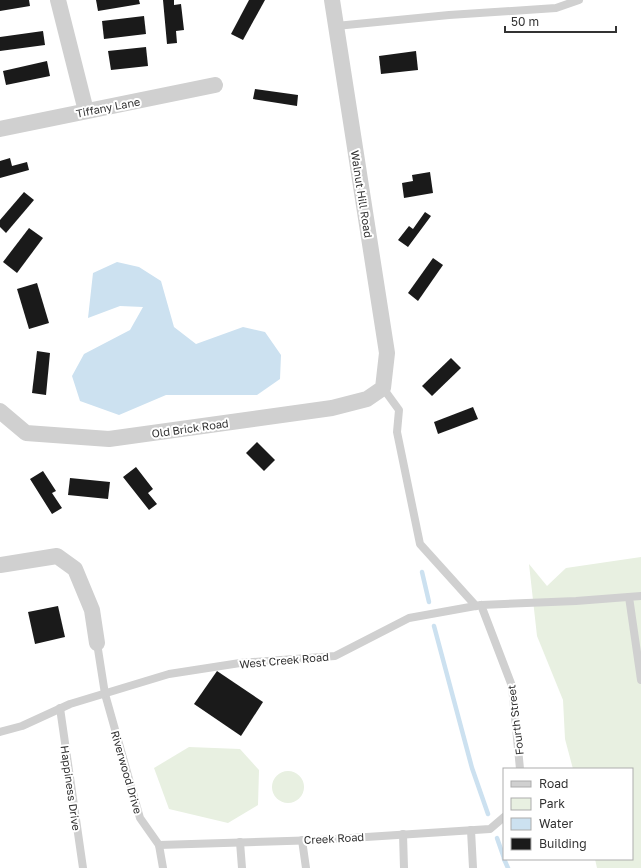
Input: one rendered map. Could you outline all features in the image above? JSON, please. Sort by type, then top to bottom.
[{"type":"street","points":[[58,0],[86,111]]},
{"type":"street","name":"Walnut Hill Road","points":[[332,0],[387,353],[383,388]]},
{"type":"street","name":"Tiffany Lane","points":[[0,129],[215,85]]},
{"type":"street","name":"Old Brick Road","points":[[0,411],[26,433],[108,439],[332,408],[367,399],[383,388]]},
{"type":"street","points":[[0,565],[57,556],[75,569],[92,610],[98,643]]},
{"type":"lane","points":[[336,26],[556,8],[579,0]]},
{"type":"lane","points":[[383,388],[400,410],[398,432],[420,544],[479,605]]},
{"type":"lane","name":"West Creek Road","points":[[0,732],[22,726],[60,708],[169,674],[240,663],[336,656],[408,618],[479,605],[576,601],[641,596]]},
{"type":"lane","points":[[629,597],[641,680]]},
{"type":"lane","name":"Fourth Street","points":[[479,605],[512,686],[520,768]]},
{"type":"lane","name":"Riverwood Drive","points":[[98,643],[105,694],[140,818],[159,845]]},
{"type":"lane","name":"Happiness Drive","points":[[60,708],[83,868]]},
{"type":"lane","name":"Creek Road","points":[[159,845],[302,840],[490,829],[503,818]]},
{"type":"lane","points":[[471,830],[473,868]]},
{"type":"lane","points":[[403,834],[404,868]]},
{"type":"lane","points":[[302,840],[306,868]]},
{"type":"lane","points":[[240,842],[242,868]]},
{"type":"lane","points":[[159,845],[163,868]]},
{"type":"green space","points":[[641,557],[641,868],[597,868],[595,860],[633,860],[633,768],[573,768],[565,739],[563,700],[537,636],[529,564],[547,586],[566,568]]},
{"type":"green space","points":[[189,747],[240,749],[259,770],[258,805],[228,823],[169,809],[154,768]]},
{"type":"green space","points":[[285,771],[291,771],[301,778],[304,787],[303,793],[297,800],[291,803],[285,803],[275,796],[272,790],[272,784],[279,774]]},
{"type":"water","points":[[117,262],[139,267],[161,281],[174,327],[196,344],[243,327],[265,332],[281,355],[280,379],[257,395],[166,395],[119,415],[80,401],[72,376],[84,354],[130,330],[143,307],[120,306],[88,318],[93,273]]},
{"type":"building","points":[[0,0],[29,0],[30,6],[0,11]]},
{"type":"building","points":[[96,0],[139,0],[140,4],[98,11]]},
{"type":"building","points":[[163,0],[174,0],[174,5],[181,4],[184,30],[176,31],[177,43],[167,44]]},
{"type":"building","points":[[249,0],[265,0],[243,40],[231,34]]},
{"type":"building","points":[[144,16],[146,34],[104,39],[102,21]]},
{"type":"building","points":[[43,31],[45,45],[0,51],[0,37]]},
{"type":"building","points":[[146,47],[148,66],[111,70],[108,51]]},
{"type":"building","points":[[416,51],[418,70],[381,74],[379,56]]},
{"type":"building","points":[[47,61],[50,76],[6,85],[3,71]]},
{"type":"building","points":[[255,89],[298,95],[297,106],[253,99]]},
{"type":"building","points":[[10,158],[12,166],[27,162],[29,170],[0,178],[0,161]]},
{"type":"building","points":[[430,172],[433,193],[404,198],[402,183],[413,181],[412,175]]},
{"type":"building","points":[[24,192],[34,200],[6,233],[0,227],[0,220]]},
{"type":"building","points":[[425,212],[431,216],[408,247],[398,240],[409,226],[413,229]]},
{"type":"building","points":[[29,228],[43,238],[17,273],[3,262]]},
{"type":"building","points":[[433,258],[443,265],[418,301],[408,293]]},
{"type":"building","points":[[37,283],[49,323],[29,329],[17,289]]},
{"type":"building","points":[[37,351],[50,353],[46,395],[32,393]]},
{"type":"building","points":[[451,358],[461,368],[432,396],[422,386]]},
{"type":"building","points":[[473,407],[478,419],[438,434],[434,422]]},
{"type":"building","points":[[257,442],[275,460],[264,471],[246,453]]},
{"type":"building","points":[[136,467],[153,489],[148,493],[157,504],[149,510],[123,477]]},
{"type":"building","points":[[43,471],[56,491],[52,493],[62,508],[52,514],[30,479]]},
{"type":"building","points":[[70,478],[110,482],[108,499],[68,495]]},
{"type":"building","points":[[58,606],[65,637],[35,644],[28,612]]},
{"type":"building","points":[[217,671],[263,702],[241,736],[194,704]]},
{"type":"waterway","points":[[422,572],[429,602]]},
{"type":"waterway","points":[[434,626],[472,768],[488,814]]},
{"type":"waterway","points":[[497,838],[503,855]]},
{"type":"waterway","points":[[504,860],[508,868]]}]
